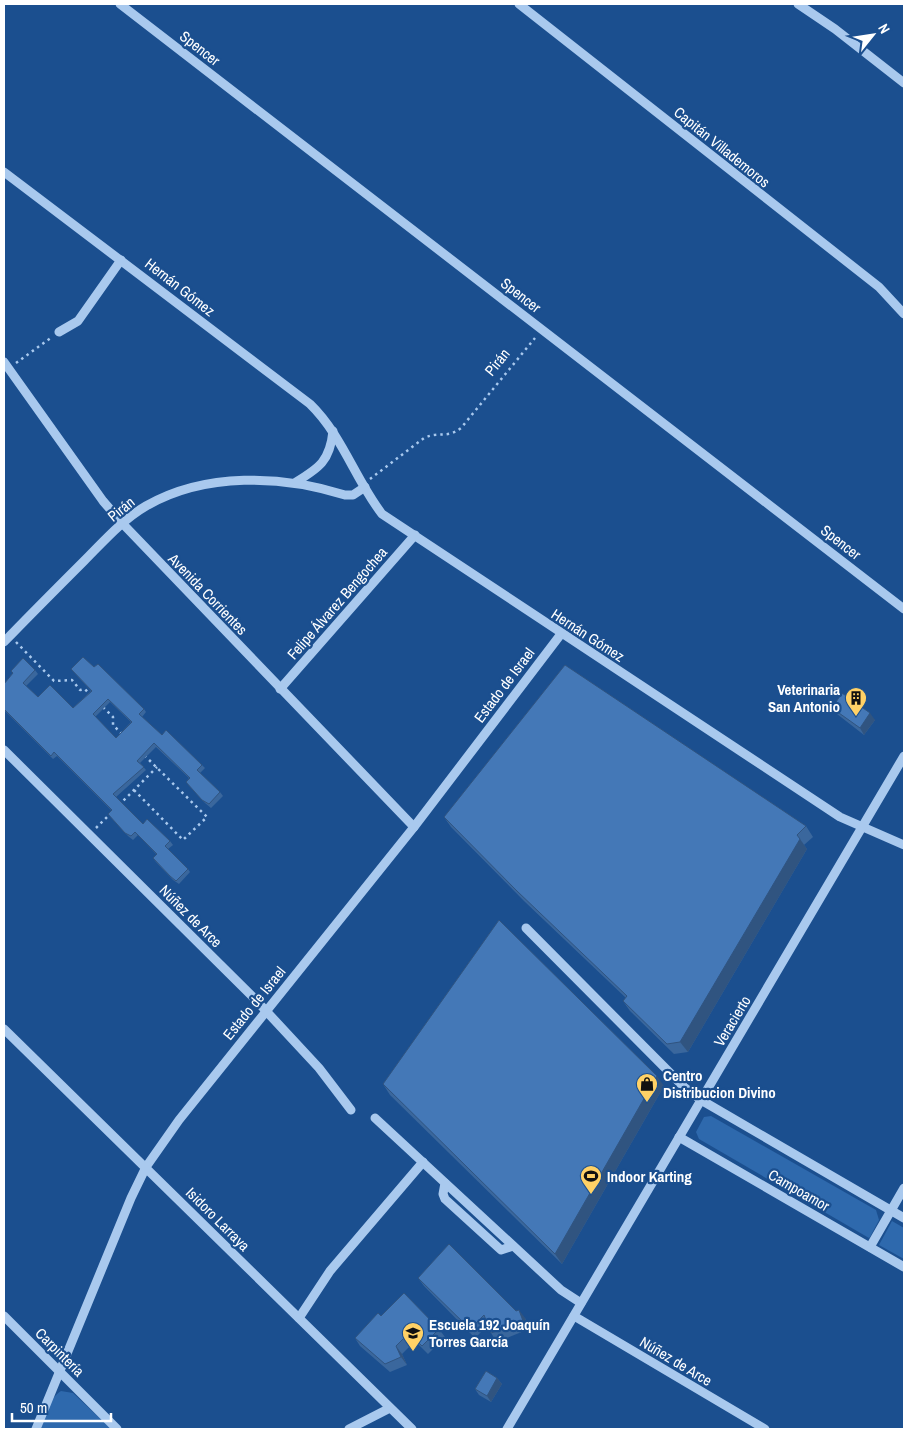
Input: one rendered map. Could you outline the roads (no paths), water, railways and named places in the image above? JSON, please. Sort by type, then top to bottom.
[{"type":"street","name":"Spencer","points":[[120,4],[904,609]]},
{"type":"street","name":"Capitán Villademoros","points":[[520,4],[879,287],[904,314]]},
{"type":"street","points":[[798,4],[835,29],[904,83]]},
{"type":"street","name":"Hernán Gómez","points":[[4,172],[310,404],[323,417],[333,432],[364,488],[382,514],[840,817],[904,845]]},
{"type":"street","points":[[59,332],[78,321],[121,260]]},
{"type":"street","name":"Avenida Corrientes","points":[[6,365],[103,501],[122,523],[414,826]]},
{"type":"street","points":[[296,482],[317,469],[325,461],[332,442],[333,432]]},
{"type":"street","name":"Pirán","points":[[7,639],[122,523],[147,505],[188,489],[247,480],[296,482],[345,495],[353,495],[364,488]]},
{"type":"street","name":"Felipe Álvarez Bengochea","points":[[280,689],[415,536]]},
{"type":"street","name":"Estado de Israel","points":[[36,1429],[146,1167],[179,1120],[414,826],[561,634]]},
{"type":"street","name":"Núñez de Arce","points":[[4,750],[266,1010],[319,1068],[351,1110]]},
{"type":"street","name":"Veracierto","points":[[507,1429],[904,756]]},
{"type":"street","name":"Campoamor","points":[[526,928],[684,1087],[701,1100],[904,1218]]},
{"type":"street","name":"Isidoro Larraya","points":[[4,1029],[412,1429]]},
{"type":"street","points":[[375,1118],[445,1183],[443,1194],[445,1199],[501,1250],[513,1246],[561,1290],[581,1303]]},
{"type":"street","name":"Campoamor","points":[[679,1137],[904,1267]]},
{"type":"street","points":[[299,1318],[330,1271],[423,1162]]},
{"type":"street","points":[[870,1248],[904,1188]]},
{"type":"street","name":"Carpintería","points":[[4,1316],[118,1429]]},
{"type":"street","name":"Núñez de Arce","points":[[574,1316],[765,1429]]},
{"type":"street","points":[[349,1429],[390,1408]]},
{"type":"place","name":"Veterinaria San Antonio","points":[[856,717]]},
{"type":"place","name":"Centro Distribucion Divino","points":[[647,1103]]},
{"type":"place","name":"Indoor Karting","points":[[591,1195]]},
{"type":"place","name":"Escuela 192 Joaquín Torres García","points":[[413,1352]]}]
